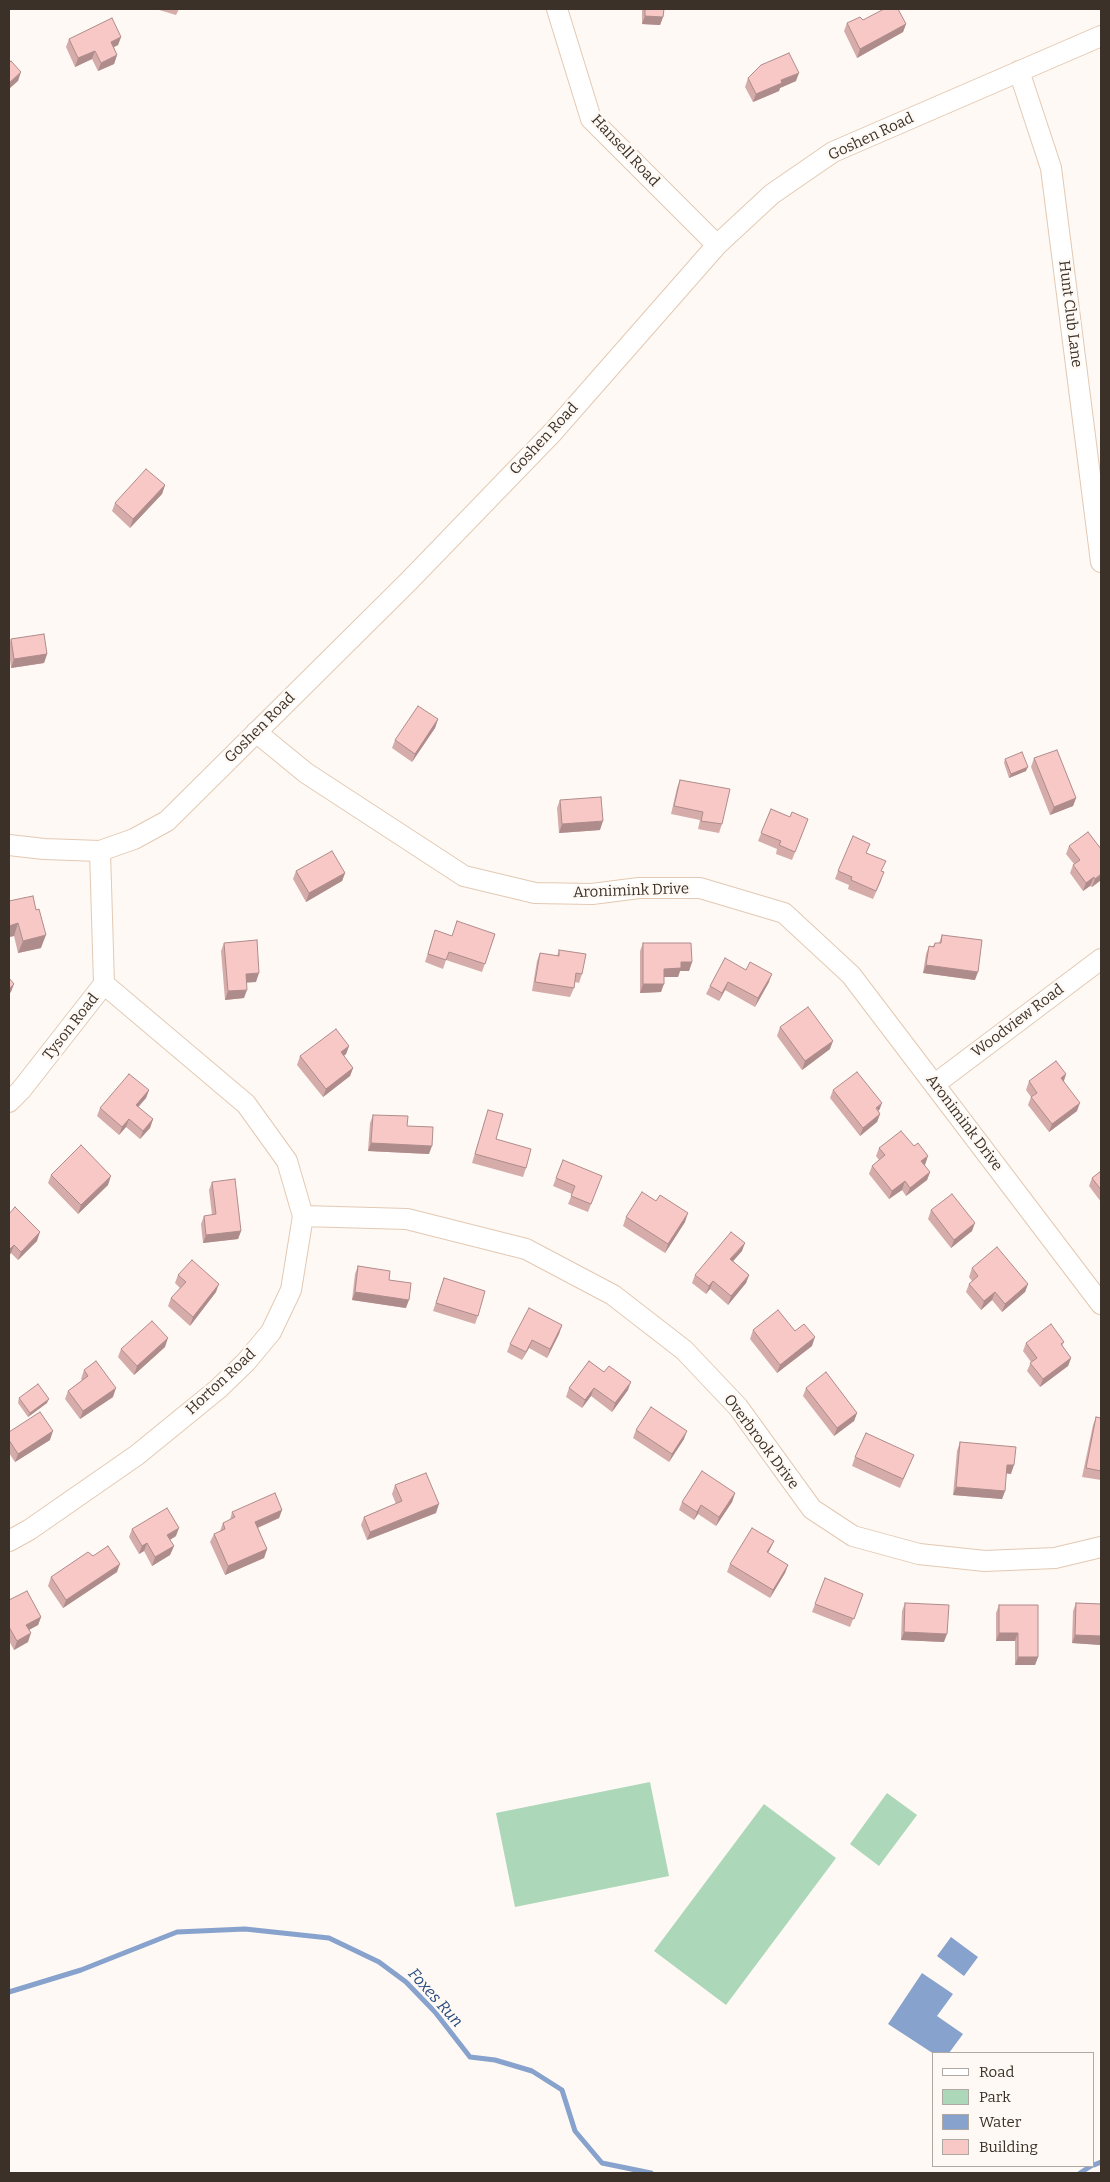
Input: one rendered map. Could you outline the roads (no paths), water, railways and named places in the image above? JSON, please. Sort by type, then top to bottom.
[{"type":"street","name":"Hansell Road","points":[[557,9],[591,119],[717,245]]},
{"type":"street","name":"Goshen Road","points":[[9,846],[100,851],[134,839],[167,821],[409,582],[552,432],[717,245],[772,194],[833,152],[1101,36]]},
{"type":"street","name":"Hunt Club Lane","points":[[1019,71],[1051,168],[1101,562]]},
{"type":"street","name":"Aronimink Drive","points":[[256,732],[306,774],[464,876],[535,893],[592,894],[639,888],[700,888],[784,913],[851,974],[1101,1304]]},
{"type":"street","name":"Tyson Road","points":[[9,1102],[21,1090],[104,984],[100,851]]},
{"type":"street","name":"Woodview Road","points":[[935,1084],[1101,959]]},
{"type":"street","name":"Horton Road","points":[[9,1541],[29,1530],[137,1455],[218,1389],[246,1362],[271,1332],[291,1290],[303,1216],[287,1162],[246,1104],[104,984]]},
{"type":"street","name":"Overbrook Drive","points":[[303,1216],[407,1218],[526,1250],[613,1295],[684,1350],[738,1407],[812,1509],[853,1536],[920,1554],[984,1561],[1055,1558],[1101,1547]]},
{"type":"water","points":[[951,1937],[978,1957],[964,1976],[937,1956]]},
{"type":"water","points":[[922,1973],[953,1994],[937,2016],[963,2034],[950,2052],[932,2053],[888,2024]]},
{"type":"waterway","name":"Foxes Run","points":[[9,1992],[81,1970],[177,1932],[245,1929],[329,1938],[379,1962],[406,1982],[435,2012],[470,2057],[495,2060],[532,2071],[562,2090],[575,2131],[602,2163],[651,2173]]},
{"type":"waterway","name":"Foxes Run","points":[[1095,2165],[1101,2162]]},
{"type":"waterway","name":"Foxes Run","points":[[1080,2173],[1089,2167]]}]
